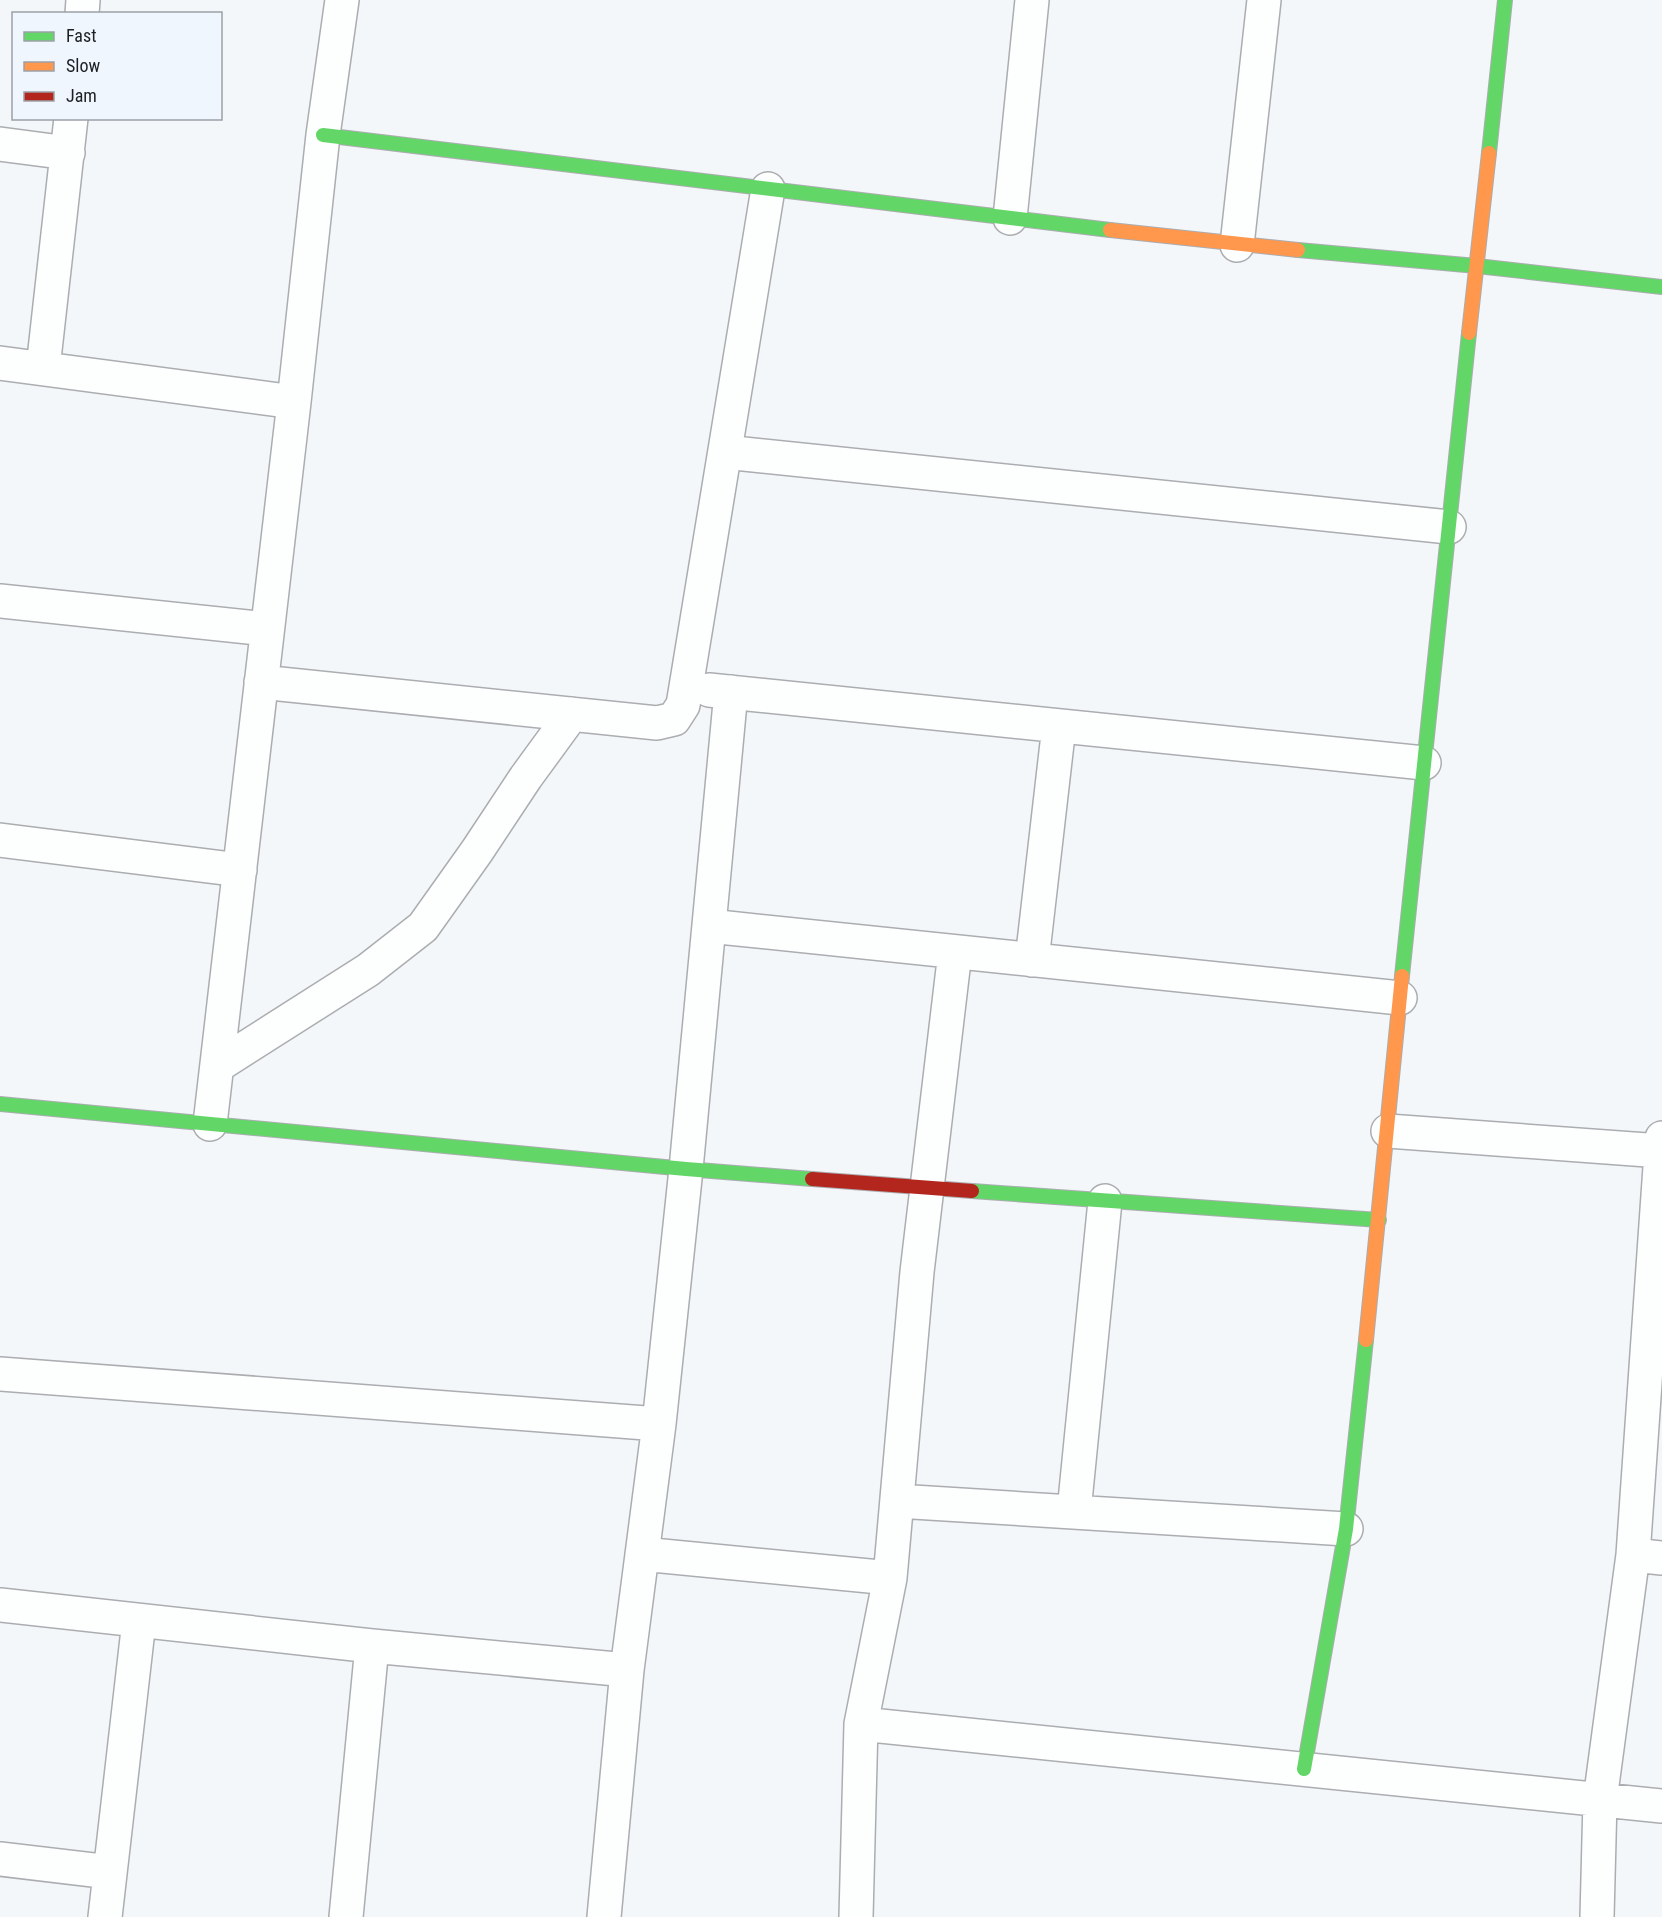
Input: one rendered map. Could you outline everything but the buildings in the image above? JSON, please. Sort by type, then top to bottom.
[{"type":"street","points":[[210,1124],[323,135],[342,0]]},
{"type":"street","points":[[1010,218],[1032,0]]},
{"type":"street","points":[[1237,245],[1264,0]]},
{"type":"street","points":[[1304,1769],[1346,1529],[1505,0]]},
{"type":"street","points":[[43,368],[71,120]]},
{"type":"street","points":[[323,135],[1237,245],[1477,266],[1662,287]]},
{"type":"street","points":[[0,144],[68,153]]},
{"type":"street","points":[[261,682],[657,723],[674,719],[683,705],[768,189]]},
{"type":"street","points":[[0,363],[294,402]]},
{"type":"street","points":[[725,452],[1449,527]]},
{"type":"street","points":[[0,601],[267,629]]},
{"type":"street","points":[[686,687],[1424,763]]},
{"type":"street","points":[[604,1917],[627,1670],[658,1424],[686,1169],[731,692]]},
{"type":"street","points":[[217,1066],[368,970],[423,927],[572,714]]},
{"type":"street","points":[[1032,960],[1059,726]]},
{"type":"street","points":[[0,840],[240,870]]},
{"type":"street","points":[[709,926],[1400,998]]},
{"type":"street","points":[[856,1917],[861,1724],[890,1578],[925,1188],[955,952]]},
{"type":"street","points":[[0,1104],[686,1169],[1379,1220]]},
{"type":"street","points":[[1388,1131],[1661,1144],[1648,1557],[1600,1800],[1597,1917]]},
{"type":"street","points":[[1074,1511],[1105,1201]]},
{"type":"street","points":[[0,1374],[658,1424]]},
{"type":"street","points":[[897,1501],[1346,1529]]},
{"type":"street","points":[[642,1554],[890,1578]]},
{"type":"street","points":[[0,1605],[372,1646],[627,1670]]},
{"type":"street","points":[[105,1917],[139,1621]]},
{"type":"street","points":[[346,1917],[372,1646]]},
{"type":"street","points":[[861,1724],[1662,1806]]},
{"type":"street","points":[[0,1859],[110,1872]]},
{"type":"traffic: fast","points":[[1489,153],[1505,0]]},
{"type":"traffic: fast","points":[[323,135],[1110,230]]},
{"type":"traffic: fast","points":[[1298,250],[1477,266],[1662,287]]},
{"type":"traffic: fast","points":[[1402,976],[1469,333]]},
{"type":"traffic: fast","points":[[0,1104],[812,1179]]},
{"type":"traffic: fast","points":[[972,1191],[1379,1220]]},
{"type":"traffic: fast","points":[[1304,1769],[1346,1529],[1366,1340]]},
{"type":"traffic: slow","points":[[1469,333],[1489,153]]},
{"type":"traffic: slow","points":[[1110,230],[1298,250]]},
{"type":"traffic: slow","points":[[1366,1340],[1402,976]]},
{"type":"traffic: jam","points":[[812,1179],[972,1191]]}]
